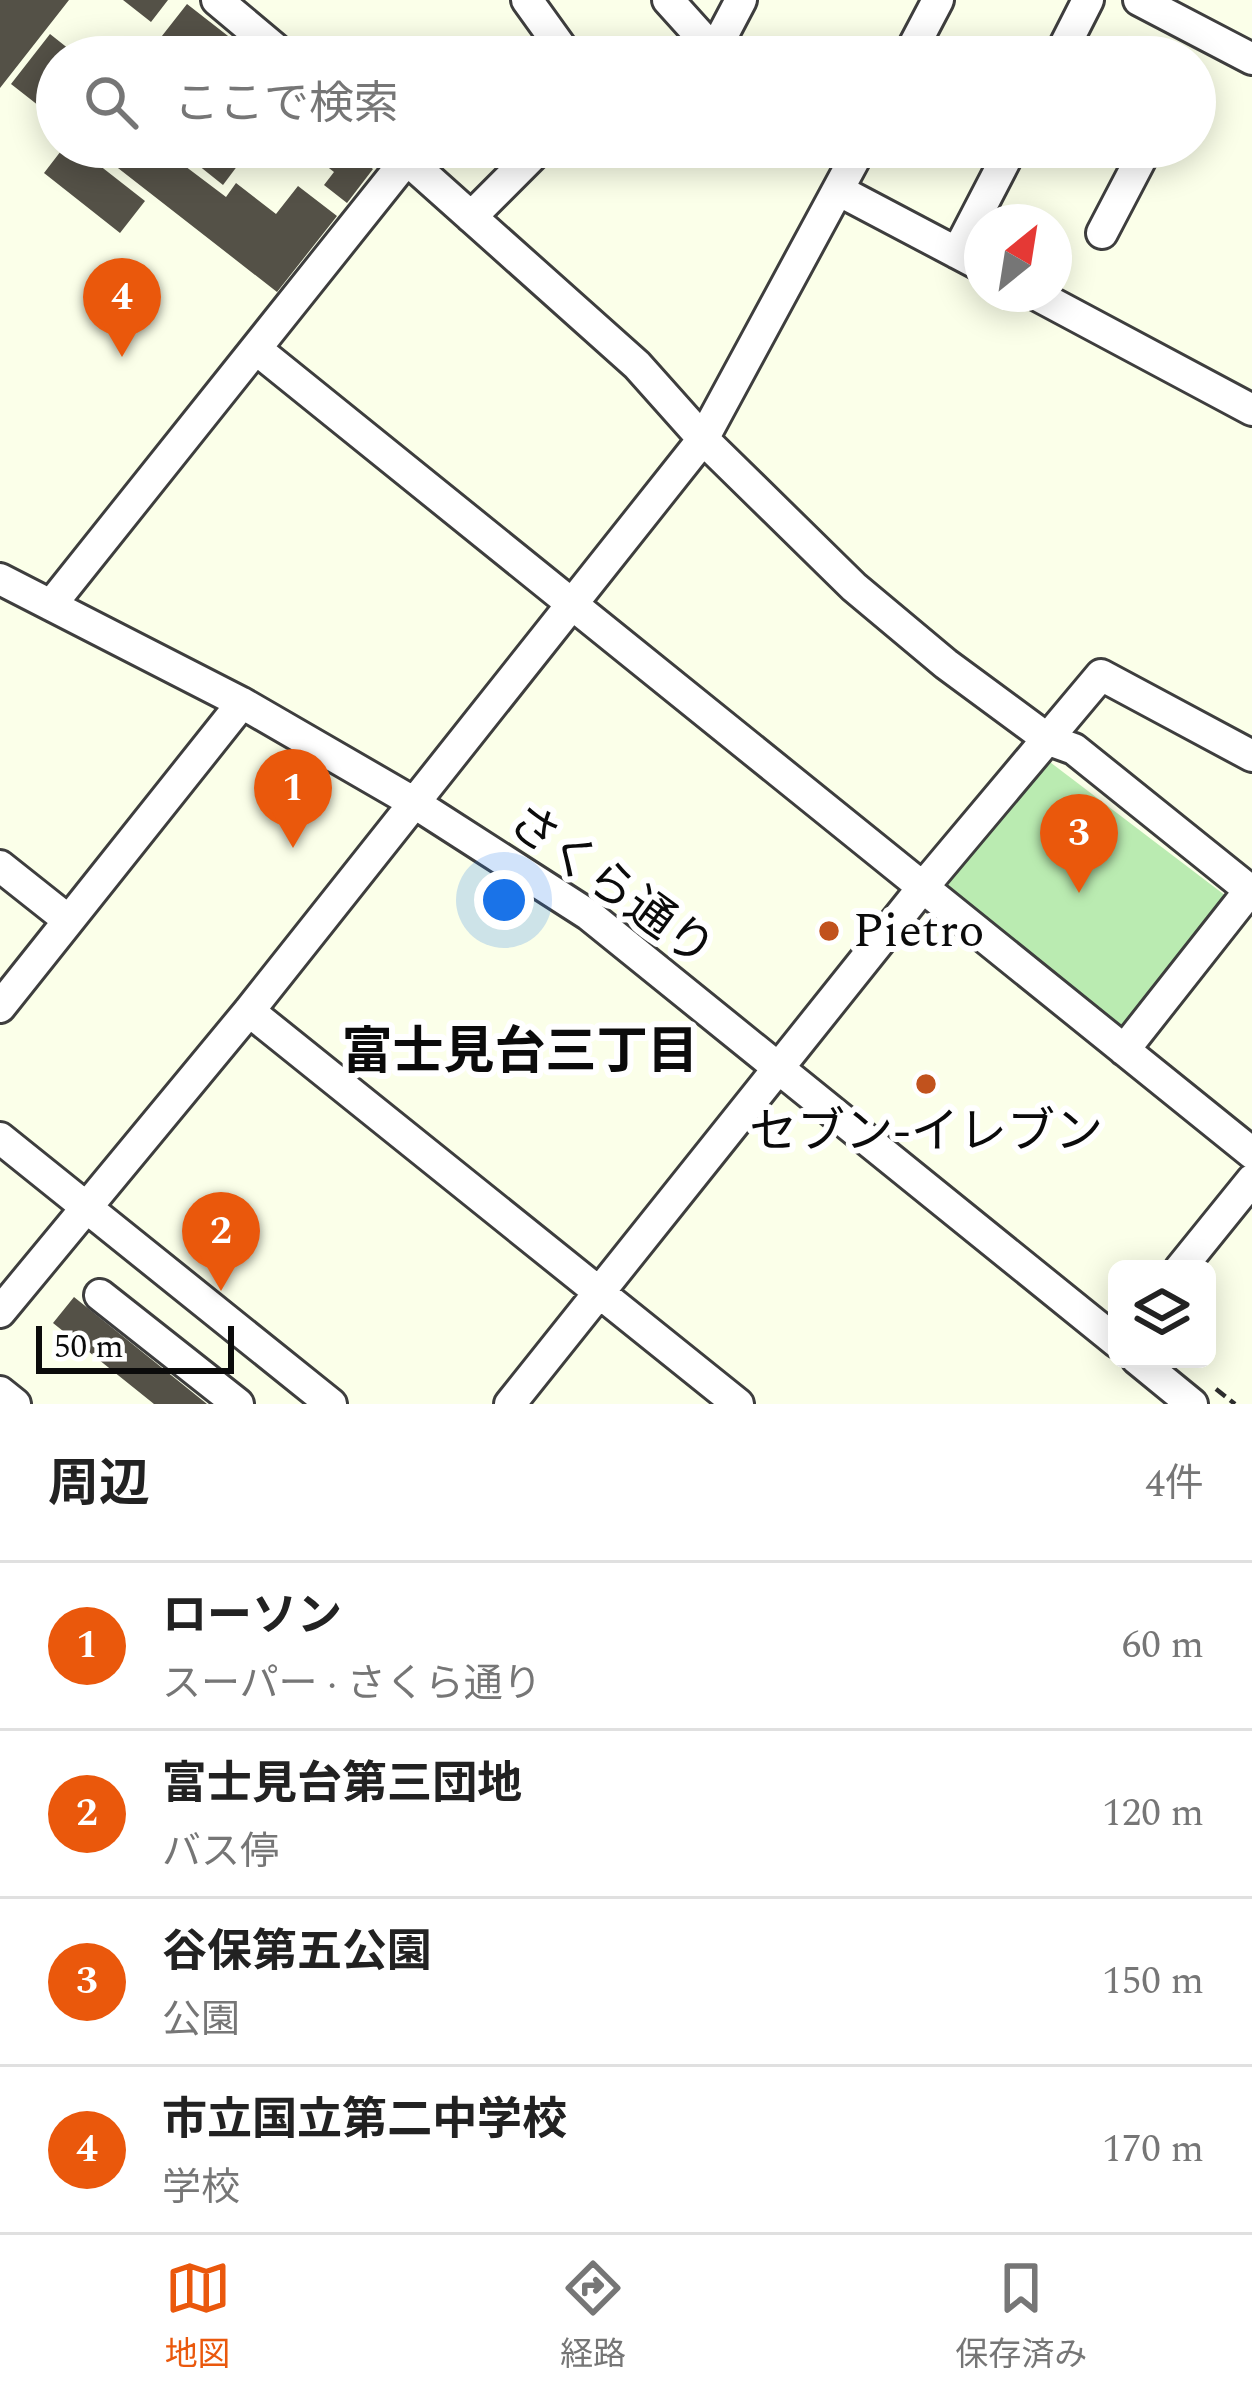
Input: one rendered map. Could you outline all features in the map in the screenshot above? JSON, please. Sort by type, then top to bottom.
[{"type":"street","points":[[217,0],[260,36]]},
{"type":"street","points":[[527,0],[553,36]]},
{"type":"street","points":[[668,0],[697,36]]},
{"type":"street","points":[[722,36],[741,0]]},
{"type":"street","points":[[919,36],[938,0]]},
{"type":"street","points":[[1070,36],[1088,0]]},
{"type":"street","points":[[1139,0],[1188,36]]},
{"type":"street","points":[[1216,50],[1252,59]]},
{"type":"street","points":[[50,605],[256,349],[389,168]]},
{"type":"street","points":[[417,168],[637,365],[704,439],[854,587],[946,664],[1049,740],[1074,748],[1251,891],[1124,1049]]},
{"type":"street","points":[[472,217],[520,168]]},
{"type":"street","points":[[0,1312],[249,1011],[704,439],[850,168]]},
{"type":"street","points":[[990,204],[1004,168]]},
{"type":"street","points":[[1102,233],[1137,168]]},
{"type":"street","points":[[838,190],[964,256]]},
{"type":"street","points":[[1069,312],[1252,410]]},
{"type":"street","points":[[256,349],[1252,1153]]},
{"type":"street","name":"さくら通り","points":[[0,579],[242,703],[413,802],[589,915],[1108,1335]]},
{"type":"street","points":[[510,1404],[923,887],[1101,675],[1252,756]]},
{"type":"street","points":[[0,1007],[242,703]]},
{"type":"street","points":[[0,866],[68,920]]},
{"type":"street","points":[[249,1011],[738,1404]]},
{"type":"street","points":[[0,1138],[331,1404]]},
{"type":"street","points":[[1187,1260],[1252,1180]]},
{"type":"street","points":[[100,1295],[238,1404]]},
{"type":"street","points":[[0,1392],[15,1404]]},
{"type":"street","points":[[1157,1394],[1192,1404]]},
{"type":"green space","points":[[1042,756],[1226,896],[1114,1036],[933,889]]},
{"type":"building","points":[[0,0],[69,0],[36,36],[0,88]]},
{"type":"building","points":[[123,0],[168,0],[151,22]]},
{"type":"building","points":[[187,4],[228,36],[162,36]]},
{"type":"building","points":[[36,52],[36,104],[11,84]]},
{"type":"building","points":[[48,168],[103,168],[145,201],[120,233],[44,173]]},
{"type":"building","points":[[118,168],[188,168],[226,197],[236,183],[276,214],[298,186],[337,216],[277,292]]},
{"type":"building","points":[[202,168],[236,168],[223,185]]},
{"type":"building","points":[[329,168],[373,169],[347,203],[324,185],[334,172]]},
{"type":"building","points":[[74,1297],[207,1404],[154,1404],[53,1323]]},
{"type":"place","name":"市立国立第二中学校","points":[[122,357]]},
{"type":"place","name":"ローソン","points":[[293,848]]},
{"type":"place","name":"谷保第五公園","points":[[1079,893]]},
{"type":"place","name":"Pietro","points":[[829,931]]},
{"type":"place","name":"セブン-イレブン","points":[[926,1084]]},
{"type":"place","name":"富士見台第三団地","points":[[221,1291]]},
{"type":"district","name":"富士見台三丁目","points":[[520,1053]]}]
